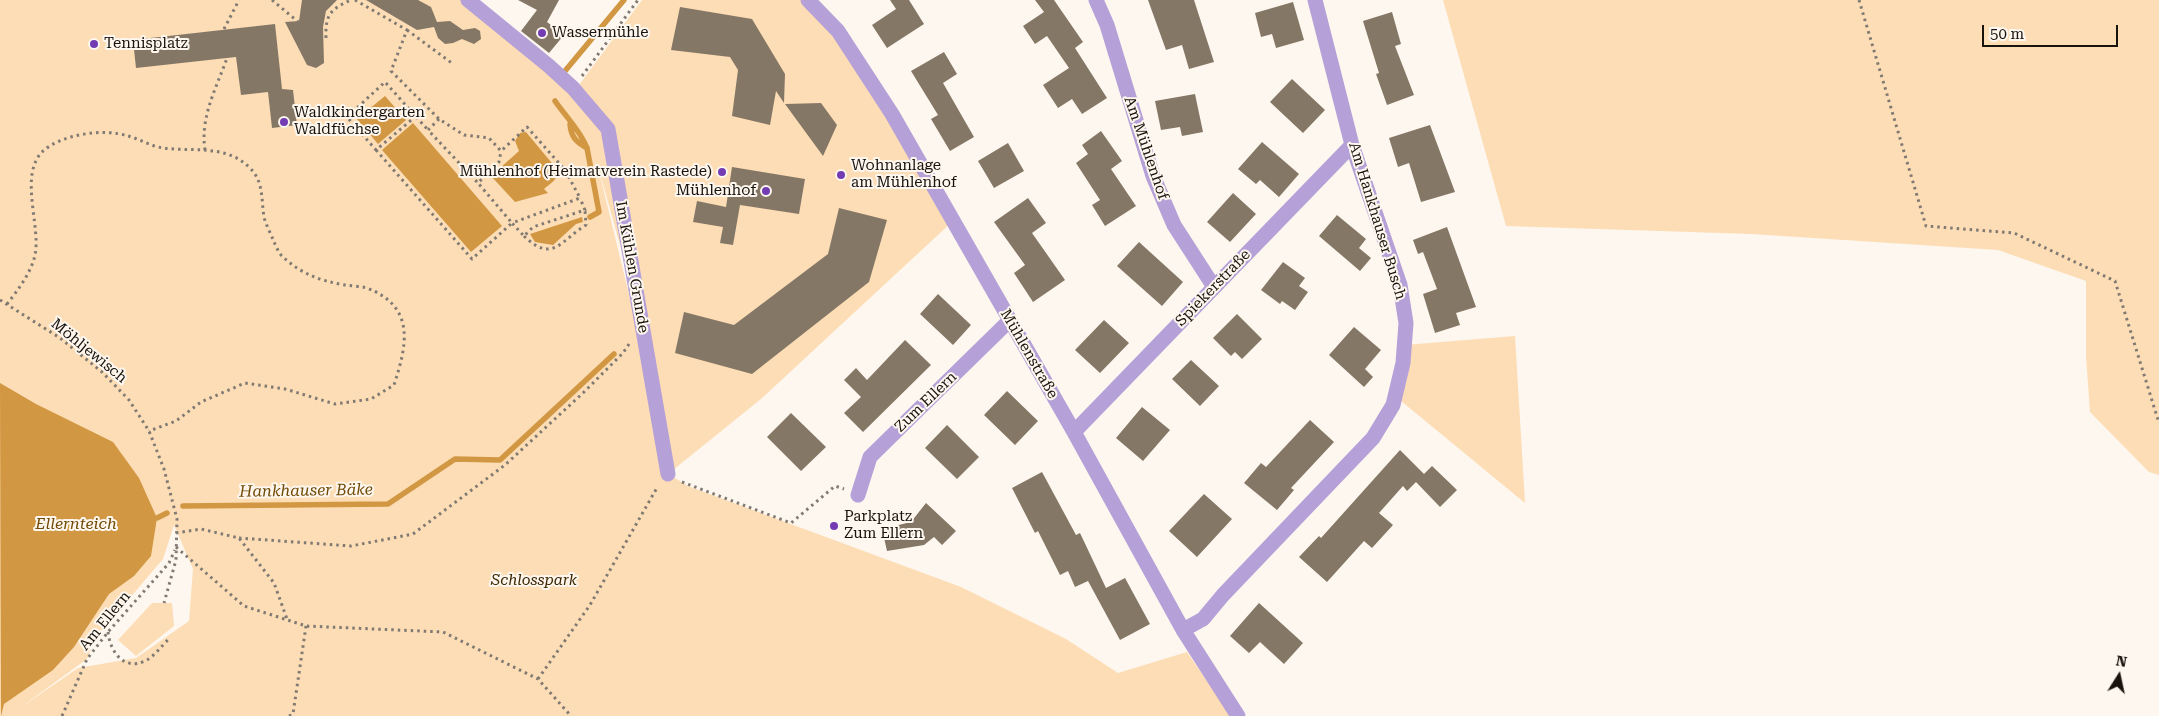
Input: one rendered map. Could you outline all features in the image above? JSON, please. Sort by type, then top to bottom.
[{"type":"street","name":"Im Kühlen Grunde","points":[[468,0],[573,88],[608,129],[668,474]]},
{"type":"street","name":"Mühlenstraße","points":[[808,0],[838,30],[892,114],[1074,432],[1183,630],[1238,716]]},
{"type":"street","name":"Am Mühlenhof","points":[[1096,0],[1107,24],[1156,184],[1174,225],[1214,287]]},
{"type":"street","name":"Am Hankhauser Busch","points":[[1183,630],[1203,619],[1223,595],[1373,438],[1393,405],[1403,363],[1406,323],[1400,285],[1352,145],[1315,0]]},
{"type":"street","name":"Spiekerstraße","points":[[1074,432],[1352,145]]},
{"type":"street","name":"Zum Ellern","points":[[858,495],[870,457],[1010,320]]},
{"type":"path","points":[[224,29],[239,0]]},
{"type":"path","points":[[272,0],[302,25]]},
{"type":"path","points":[[326,38],[328,16],[335,7],[351,0]]},
{"type":"path","points":[[355,0],[407,30],[453,64]]},
{"type":"path","points":[[573,88],[638,0]]},
{"type":"path","points":[[1859,0],[1926,226],[2014,233],[2115,281],[2159,422]]},
{"type":"path","points":[[407,30],[391,71],[439,119],[464,135],[489,138],[501,150]]},
{"type":"path","points":[[205,150],[202,132],[205,116],[227,58]]},
{"type":"path","points":[[478,183],[500,162],[501,150],[527,127],[565,170],[580,198],[585,210],[586,225],[572,233],[557,248],[544,249],[532,244],[512,223],[478,183],[385,82],[347,116],[472,259],[512,223],[580,198]]},
{"type":"path","points":[[376,150],[416,116]]},
{"type":"path","points":[[428,130],[439,119]]},
{"type":"path","points":[[7,304],[21,287],[35,256],[36,228],[32,206],[32,172],[42,153],[66,139],[92,132],[126,135],[162,148],[227,152],[250,168],[261,186],[264,219],[280,254],[300,271],[325,282],[366,288],[395,304],[405,328],[402,361],[394,385],[371,399],[335,404],[286,389],[245,383],[201,402],[176,421],[149,432]]},
{"type":"path","points":[[520,133],[522,138]]},
{"type":"path","points":[[524,236],[533,227],[585,210]]},
{"type":"path","name":"Möhljewisch","points":[[0,300],[60,338],[102,372],[129,400],[149,432],[174,499],[178,519],[176,560],[164,603]]},
{"type":"path","points":[[176,534],[201,529],[239,538],[351,546],[413,534],[505,465],[622,354],[641,323]]},
{"type":"path","points":[[538,679],[590,605],[664,477],[668,474],[688,486],[791,523],[835,486],[858,495]]},
{"type":"path","points":[[239,538],[274,583],[287,620]]},
{"type":"path","points":[[176,548],[244,606],[306,626],[443,632],[538,679],[571,716]]},
{"type":"path","name":"Am Ellern","points":[[62,716],[87,659],[108,632],[169,563],[176,548]]},
{"type":"path","points":[[289,716],[293,714],[306,626]]},
{"type":"path","points":[[108,632],[110,646],[113,651],[130,663],[145,661],[169,639]]},
{"type":"green space","name":"Schlosspark","points":[[0,0],[462,0],[576,89],[642,0],[808,0],[838,31],[953,221],[761,399],[668,474],[688,486],[961,587],[1066,639],[1118,673],[1187,652],[1231,716],[0,716]],"holes":[[[597,163],[640,316],[635,319]],[[174,525],[193,569],[189,621],[136,658],[78,668],[17,710],[87,659],[94,640],[163,559]]]},
{"type":"green space","points":[[1443,0],[2159,0],[2159,475],[2149,472],[2090,412],[2086,356],[2086,281],[1998,250],[1752,234],[1506,226]]},
{"type":"green space","points":[[1515,336],[1525,503],[1395,396],[1405,345]]},
{"type":"green space","points":[[152,603],[172,603],[174,626],[136,656],[118,640]]},
{"type":"water","points":[[385,96],[406,120],[378,144],[357,119]]},
{"type":"water","points":[[413,123],[502,226],[471,252],[382,150]]},
{"type":"water","points":[[526,132],[556,168],[557,175],[544,189],[548,193],[515,202],[491,176],[519,151],[515,141],[520,133]]},
{"type":"water","points":[[582,217],[583,222],[576,224],[553,245],[535,242],[530,234]]},
{"type":"water","name":"Ellernteich","points":[[0,383],[36,404],[113,442],[139,478],[157,518],[151,556],[134,576],[109,594],[74,647],[53,670],[4,704],[1,716]]},
{"type":"building","points":[[302,0],[337,0],[326,11],[323,27],[324,63],[316,68],[307,65],[285,22],[299,21]]},
{"type":"building","points":[[366,0],[418,0],[431,7],[437,22],[450,21],[463,30],[475,28],[480,31],[481,39],[474,44],[462,39],[445,44],[438,38],[434,27],[417,30]]},
{"type":"building","name":"Wassermühle","points":[[518,0],[559,0],[547,22],[564,35],[549,53],[521,31],[537,10]]},
{"type":"building","points":[[890,0],[909,0],[924,24],[887,48],[872,25],[896,9]]},
{"type":"building","points":[[1035,0],[1054,0],[1083,42],[1075,48],[1107,98],[1082,114],[1072,99],[1058,108],[1043,85],[1069,68],[1047,36],[1035,44],[1023,26],[1044,12]]},
{"type":"building","points":[[1148,0],[1194,0],[1214,62],[1189,69],[1182,45],[1166,50]]},
{"type":"building","points":[[1293,2],[1304,40],[1276,48],[1272,34],[1261,37],[1255,13]]},
{"type":"building","points":[[680,7],[752,19],[785,74],[784,103],[776,91],[770,125],[732,116],[738,70],[730,57],[671,50]]},
{"type":"building","points":[[1392,12],[1401,44],[1395,46],[1414,95],[1387,105],[1376,74],[1379,73],[1363,21]]},
{"type":"building","points":[[275,24],[282,89],[293,90],[297,125],[272,128],[268,92],[241,95],[236,57],[136,68],[133,40]]},
{"type":"building","points":[[944,52],[957,74],[943,83],[974,137],[950,151],[931,119],[938,115],[911,71]]},
{"type":"building","points":[[1292,79],[1325,110],[1303,133],[1270,102]]},
{"type":"building","points":[[1195,94],[1203,132],[1182,136],[1180,127],[1161,130],[1155,101]]},
{"type":"building","points":[[821,103],[837,125],[823,156],[785,104]]},
{"type":"building","points":[[1430,125],[1455,192],[1421,202],[1409,163],[1398,167],[1389,138]]},
{"type":"building","points":[[1101,131],[1122,161],[1111,169],[1136,206],[1105,226],[1092,205],[1100,200],[1076,163],[1088,154],[1082,145]]},
{"type":"building","points":[[1262,142],[1299,174],[1279,197],[1260,180],[1256,184],[1238,169]]},
{"type":"building","points":[[1008,143],[1024,171],[994,188],[978,161]]},
{"type":"building","name":"Mühlenhof","points":[[732,167],[805,179],[799,214],[740,205],[733,245],[720,243],[723,227],[693,222],[697,201],[726,207]]},
{"type":"building","points":[[1233,193],[1256,214],[1230,242],[1207,222]]},
{"type":"building","points":[[1028,198],[1046,223],[1032,233],[1065,280],[1033,302],[1014,273],[1025,265],[994,222]]},
{"type":"building","points":[[839,208],[887,220],[869,282],[752,374],[675,353],[684,312],[734,325],[828,254]]},
{"type":"building","points":[[1337,215],[1366,239],[1359,248],[1371,258],[1360,271],[1319,236]]},
{"type":"building","points":[[1447,227],[1476,307],[1456,313],[1460,325],[1435,333],[1423,294],[1437,289],[1423,252],[1418,254],[1413,240]]},
{"type":"building","points":[[1139,242],[1183,282],[1162,306],[1117,266]]},
{"type":"building","points":[[1283,262],[1305,278],[1299,286],[1308,292],[1295,310],[1282,301],[1280,304],[1261,290]]},
{"type":"building","points":[[938,294],[971,325],[953,345],[920,314]]},
{"type":"building","points":[[1237,314],[1262,339],[1242,359],[1235,352],[1231,356],[1213,338]]},
{"type":"building","points":[[1104,320],[1129,343],[1100,373],[1075,350]]},
{"type":"building","points":[[1354,327],[1381,350],[1365,369],[1373,377],[1364,387],[1329,355]]},
{"type":"building","points":[[905,340],[931,365],[863,432],[844,413],[861,397],[844,380],[856,368],[867,380]]},
{"type":"building","points":[[1191,360],[1219,386],[1200,406],[1172,379]]},
{"type":"building","points":[[1007,391],[1038,421],[1015,445],[984,415]]},
{"type":"building","points":[[1142,407],[1170,430],[1143,461],[1116,438]]},
{"type":"building","points":[[791,413],[826,447],[801,471],[767,437]]},
{"type":"building","points":[[1310,420],[1334,442],[1291,488],[1294,490],[1277,510],[1244,483],[1261,463],[1266,467]]},
{"type":"building","points":[[947,425],[979,457],[957,479],[925,448]]},
{"type":"building","points":[[1400,450],[1424,474],[1432,466],[1457,490],[1440,507],[1416,482],[1407,491],[1403,486],[1379,513],[1393,525],[1372,548],[1364,541],[1327,582],[1299,557],[1319,536],[1321,538]]},
{"type":"building","points":[[1042,472],[1076,535],[1080,533],[1106,588],[1125,578],[1150,624],[1120,640],[1088,581],[1075,587],[1068,571],[1060,575],[1038,531],[1035,533],[1012,488]]},
{"type":"building","points":[[1204,494],[1232,519],[1197,557],[1169,531]]},
{"type":"building","points":[[926,503],[956,531],[942,545],[934,537],[924,545],[887,551],[882,529],[911,522]]},
{"type":"building","points":[[1259,603],[1303,643],[1284,664],[1260,642],[1249,653],[1230,636]]},
{"type":"waterway","name":"Hankhauser Bäke","points":[[565,71],[624,0]]},
{"type":"waterway","points":[[555,101],[577,129],[587,148],[599,212],[590,217]]},
{"type":"waterway","points":[[570,124],[575,139],[587,148]]},
{"type":"waterway","name":"Hankhauser Bäke","points":[[183,506],[388,504],[455,459],[500,460],[614,354]]},
{"type":"waterway","name":"Hankhauser Bäke","points":[[157,518],[167,513]]},
{"type":"place","name":"Wassermühle","points":[[542,33]]},
{"type":"place","name":"Tennisplatz","points":[[94,44]]},
{"type":"place","name":"Waldkindergarten Waldfüchse","points":[[284,122]]},
{"type":"place","name":"Mühlenhof (Heimatverein Rastede)","points":[[722,172]]},
{"type":"place","name":"Wohnanlage am Mühlenhof","points":[[841,175]]},
{"type":"place","name":"Mühlenhof","points":[[766,191]]},
{"type":"place","name":"Parkplatz Zum Ellern","points":[[834,526]]}]
